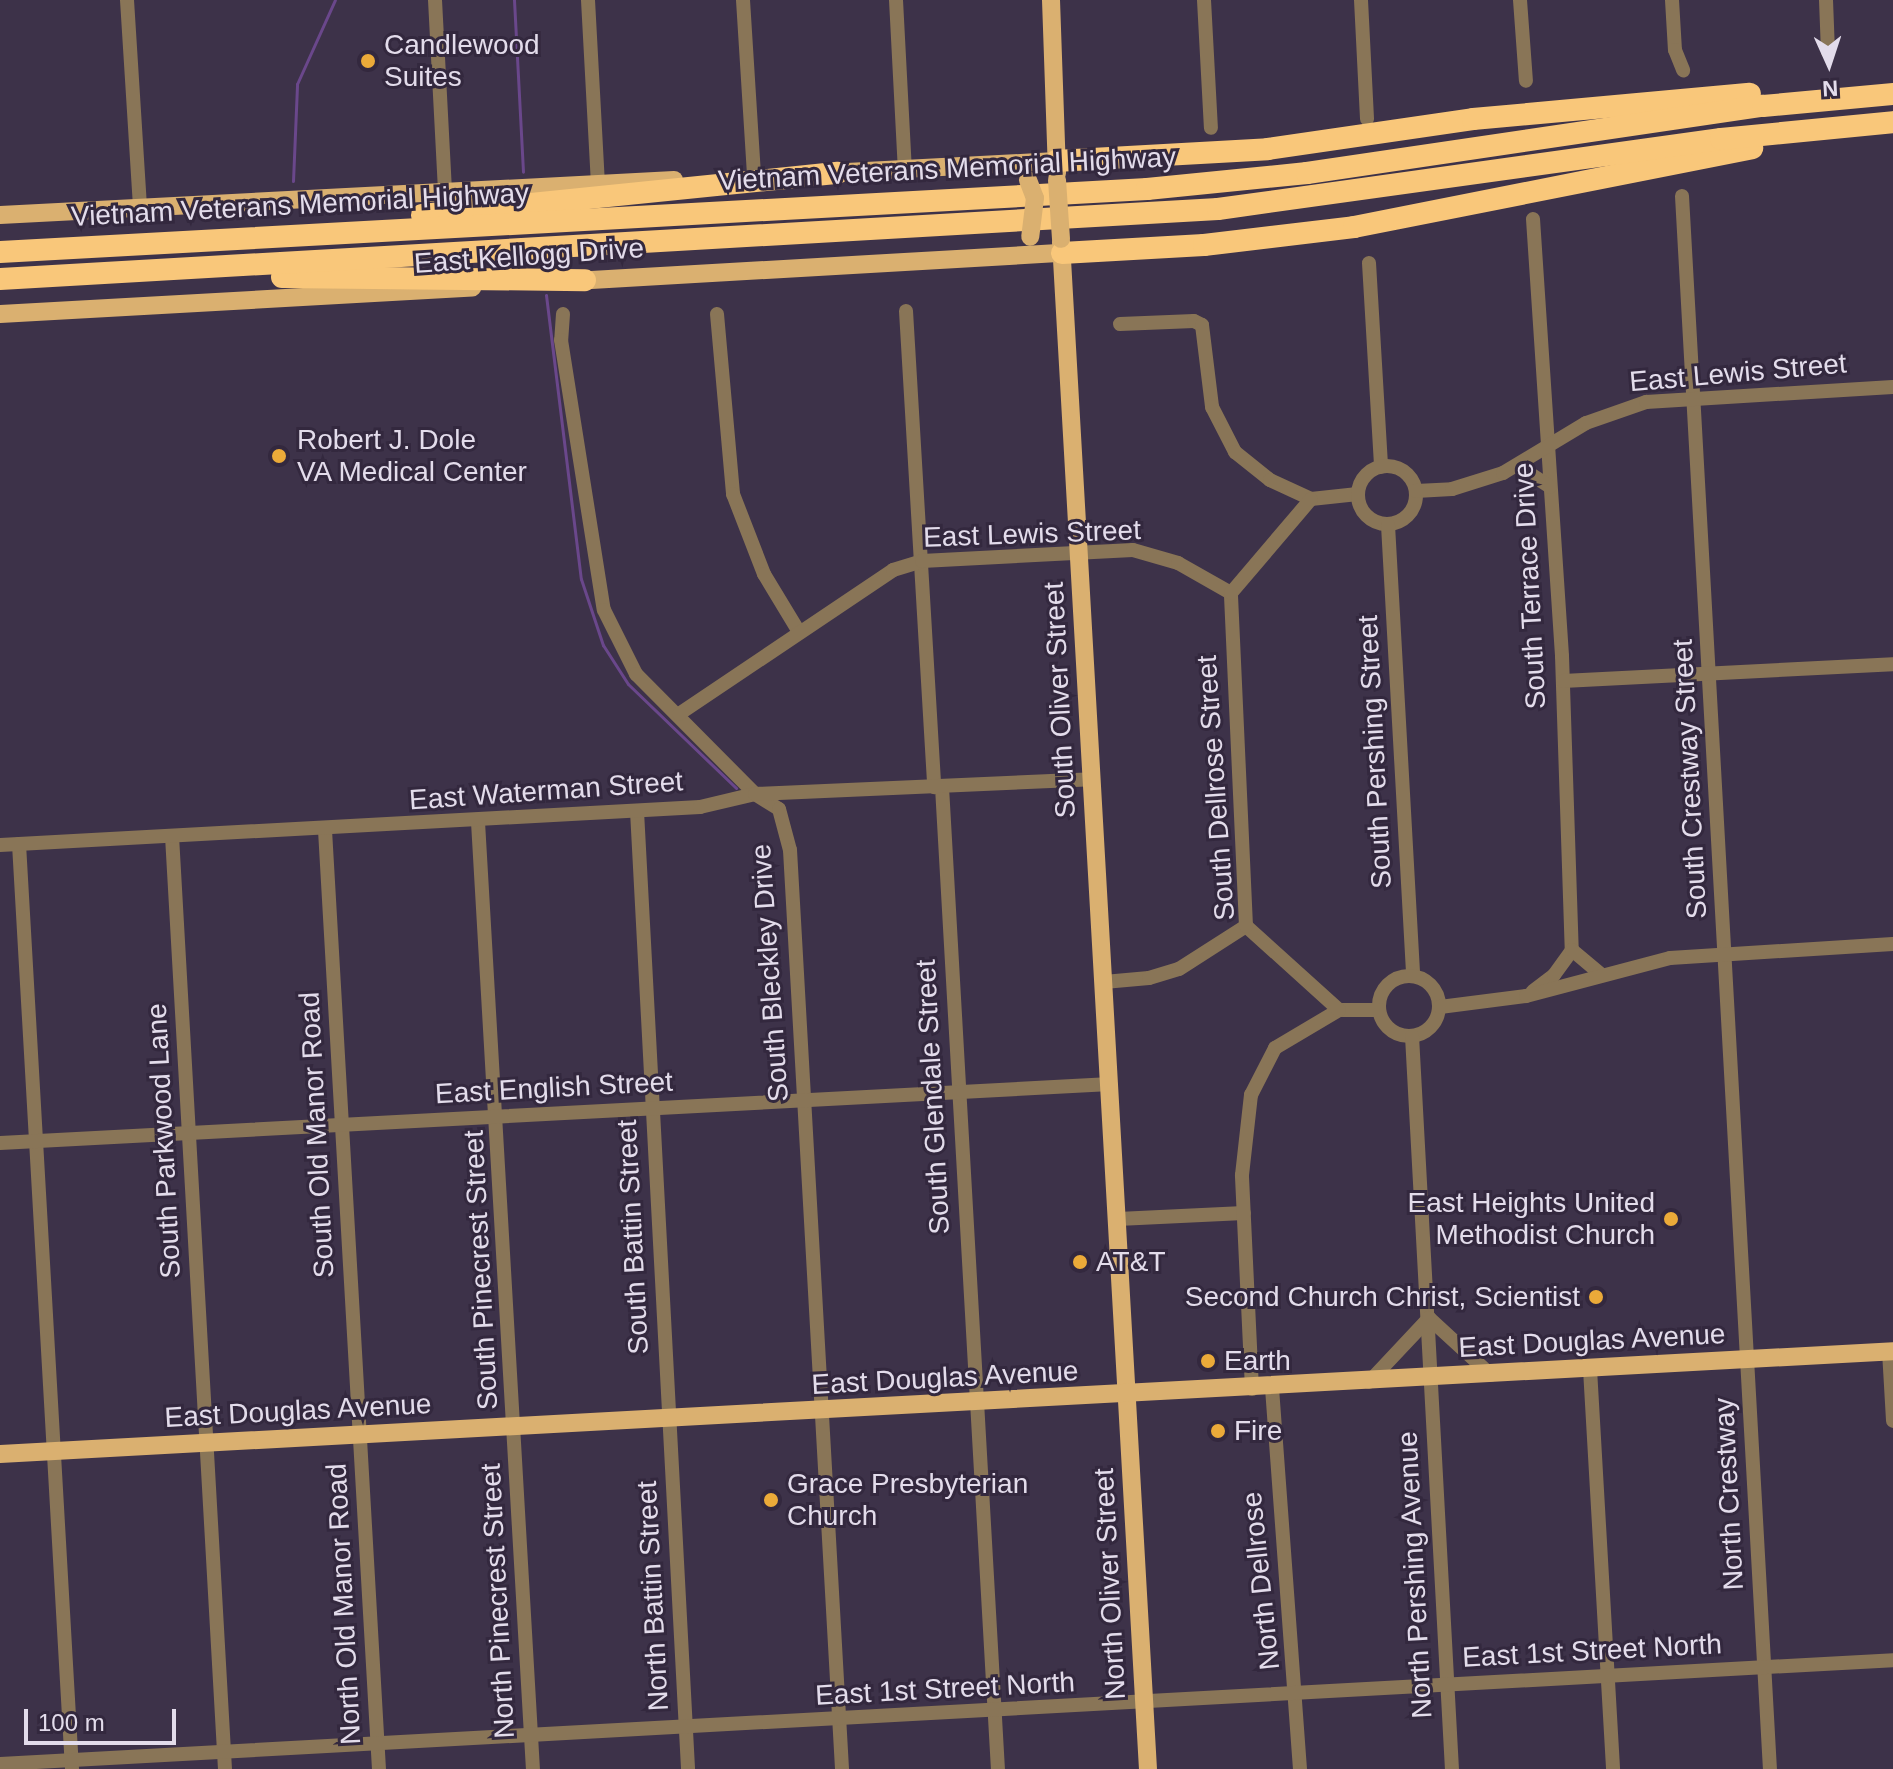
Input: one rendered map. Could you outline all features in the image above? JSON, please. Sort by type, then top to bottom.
[{"type":"highway","points":[[1057,170],[1268,149],[1473,119],[1667,100],[1745,94],[1835,98]]},
{"type":"highway","name":"Vietnam Veterans Memorial Highway","points":[[0,252],[1147,189],[1307,173],[1835,98],[1893,94]]},
{"type":"highway","name":"Vietnam Veterans Memorial Highway","points":[[0,279],[1218,209],[1822,128],[1893,122]]},
{"type":"highway","points":[[1061,246],[1243,242],[1394,221],[1738,152],[1822,128]]},
{"type":"highway","points":[[134,244],[838,173]]},
{"type":"highway","points":[[40,276],[585,280]]},
{"type":"main road","name":"South Oliver Street","points":[[1051,0],[1061,246],[1128,1396]]},
{"type":"main road","points":[[0,215],[754,175],[1002,165],[1057,170]]},
{"type":"main road","points":[[1002,165],[1028,180],[1035,198],[1030,237],[1006,256]]},
{"type":"main road","name":"East Kellogg Drive","points":[[0,314],[1006,256],[1061,246]]},
{"type":"main road","name":"East Douglas Avenue","points":[[0,1454],[823,1413],[1891,1351]]},
{"type":"main road","name":"North Oliver Street","points":[[1128,1396],[1148,1769]]},
{"type":"street","points":[[127,0],[140,207]]},
{"type":"street","points":[[435,0],[445,192]]},
{"type":"street","points":[[588,0],[598,184]]},
{"type":"street","points":[[743,0],[754,175]]},
{"type":"street","points":[[896,0],[905,170]]},
{"type":"street","points":[[1204,0],[1211,128]]},
{"type":"street","points":[[1361,0],[1367,119]]},
{"type":"street","points":[[1520,0],[1526,81]]},
{"type":"street","points":[[1672,0],[1675,50],[1683,70]]},
{"type":"street","points":[[1826,0],[1828,52]]},
{"type":"street","name":"South Crestway Street","points":[[1682,196],[1748,1359]]},
{"type":"street","name":"South Terrace Drive","points":[[1533,219],[1563,681],[1572,950]]},
{"type":"street","points":[[1369,263],[1381,467]]},
{"type":"street","name":"South Glendale Street","points":[[906,311],[979,1404],[998,1769]]},
{"type":"street","name":"South Bleckley Drive","points":[[563,314],[563,354],[604,610],[636,674],[755,794],[779,809],[790,850],[842,1769]]},
{"type":"street","points":[[717,314],[733,494],[764,574],[799,632]]},
{"type":"street","points":[[1120,324],[1194,321],[1202,325],[1212,407],[1222,432],[1235,452],[1270,480],[1311,499],[1358,494]]},
{"type":"street","name":"East Lewis Street","points":[[1416,491],[1469,485],[1518,466],[1613,410],[1694,398],[1893,387]]},
{"type":"street","points":[[1518,466],[1550,487]]},
{"type":"street","points":[[1381,467],[1407,473],[1416,491],[1411,511],[1388,525],[1364,513],[1358,494],[1364,477],[1381,467]]},
{"type":"street","points":[[1231,593],[1311,499]]},
{"type":"street","name":"South Pershing Street","points":[[1388,525],[1413,975]]},
{"type":"street","name":"East Lewis Street","points":[[679,714],[893,570],[922,561],[1079,552],[1153,554],[1231,593]]},
{"type":"street","name":"South Dellrose Street","points":[[1231,593],[1246,926],[1339,1010]]},
{"type":"street","points":[[1563,681],[1893,664]]},
{"type":"street","name":"East Waterman Street","points":[[0,845],[478,822],[700,807],[755,794],[1092,779]]},
{"type":"street","name":"South Battin Street","points":[[637,811],[670,1420]]},
{"type":"street","name":"South Pinecrest Street","points":[[478,822],[499,1118],[515,1429]]},
{"type":"street","name":"South Old Manor Road","points":[[325,830],[361,1437]]},
{"type":"street","name":"South Parkwood Lane","points":[[172,836],[225,1769]]},
{"type":"street","points":[[19,844],[72,1764]]},
{"type":"street","points":[[1104,982],[1149,978],[1179,969],[1246,926]]},
{"type":"street","points":[[1440,1007],[1526,996],[1670,958],[1893,944]]},
{"type":"street","points":[[1526,996],[1554,975],[1572,950],[1602,975]]},
{"type":"street","points":[[1413,975],[1433,987],[1440,1007],[1431,1028],[1412,1036],[1388,1028],[1379,1010],[1388,984],[1413,975]]},
{"type":"street","points":[[1252,1389],[1244,1213],[1251,1095],[1275,1048],[1339,1010],[1379,1010]]},
{"type":"street","points":[[1412,1036],[1431,1378]]},
{"type":"street","name":"East English Street","points":[[0,1143],[1110,1084]]},
{"type":"street","points":[[1118,1219],[1244,1213]]},
{"type":"street","points":[[1429,1318],[1491,1375]]},
{"type":"street","points":[[1369,1382],[1429,1318]]},
{"type":"street","points":[[1891,1351],[1893,1421]]},
{"type":"street","name":"North Crestway","points":[[1748,1359],[1770,1769]]},
{"type":"street","points":[[1590,1369],[1613,1769]]},
{"type":"street","name":"North Pershing Avenue","points":[[1431,1378],[1452,1769]]},
{"type":"street","name":"North Dellrose","points":[[1272,1388],[1285,1606],[1296,1695],[1300,1769]]},
{"type":"street","name":"North Battin Street","points":[[670,1420],[688,1769]]},
{"type":"street","name":"North Pinecrest Street","points":[[515,1429],[533,1769]]},
{"type":"street","name":"North Old Manor Road","points":[[361,1437],[379,1769]]},
{"type":"street","name":"East 1st Street North","points":[[0,1764],[72,1764],[225,1752],[839,1721],[1893,1660]]},
{"type":"waterway","points":[[293,181],[297,84],[335,0]]},
{"type":"waterway","points":[[514,0],[523,172]]},
{"type":"waterway","points":[[546,295],[581,579],[603,645],[628,684],[736,788]]},
{"type":"place","name":"Candlewood Suites","points":[[368,61]]},
{"type":"place","name":"Robert J. Dole VA Medical Center","points":[[279,456]]},
{"type":"place","name":"East Heights United Methodist Church","points":[[1671,1219]]},
{"type":"place","name":"AT&T","points":[[1080,1262]]},
{"type":"place","name":"Second Church Christ, Scientist","points":[[1596,1297]]},
{"type":"place","name":"Earth","points":[[1208,1361]]},
{"type":"place","name":"Fire","points":[[1218,1431]]},
{"type":"place","name":"Grace Presbyterian Church","points":[[771,1500]]}]
